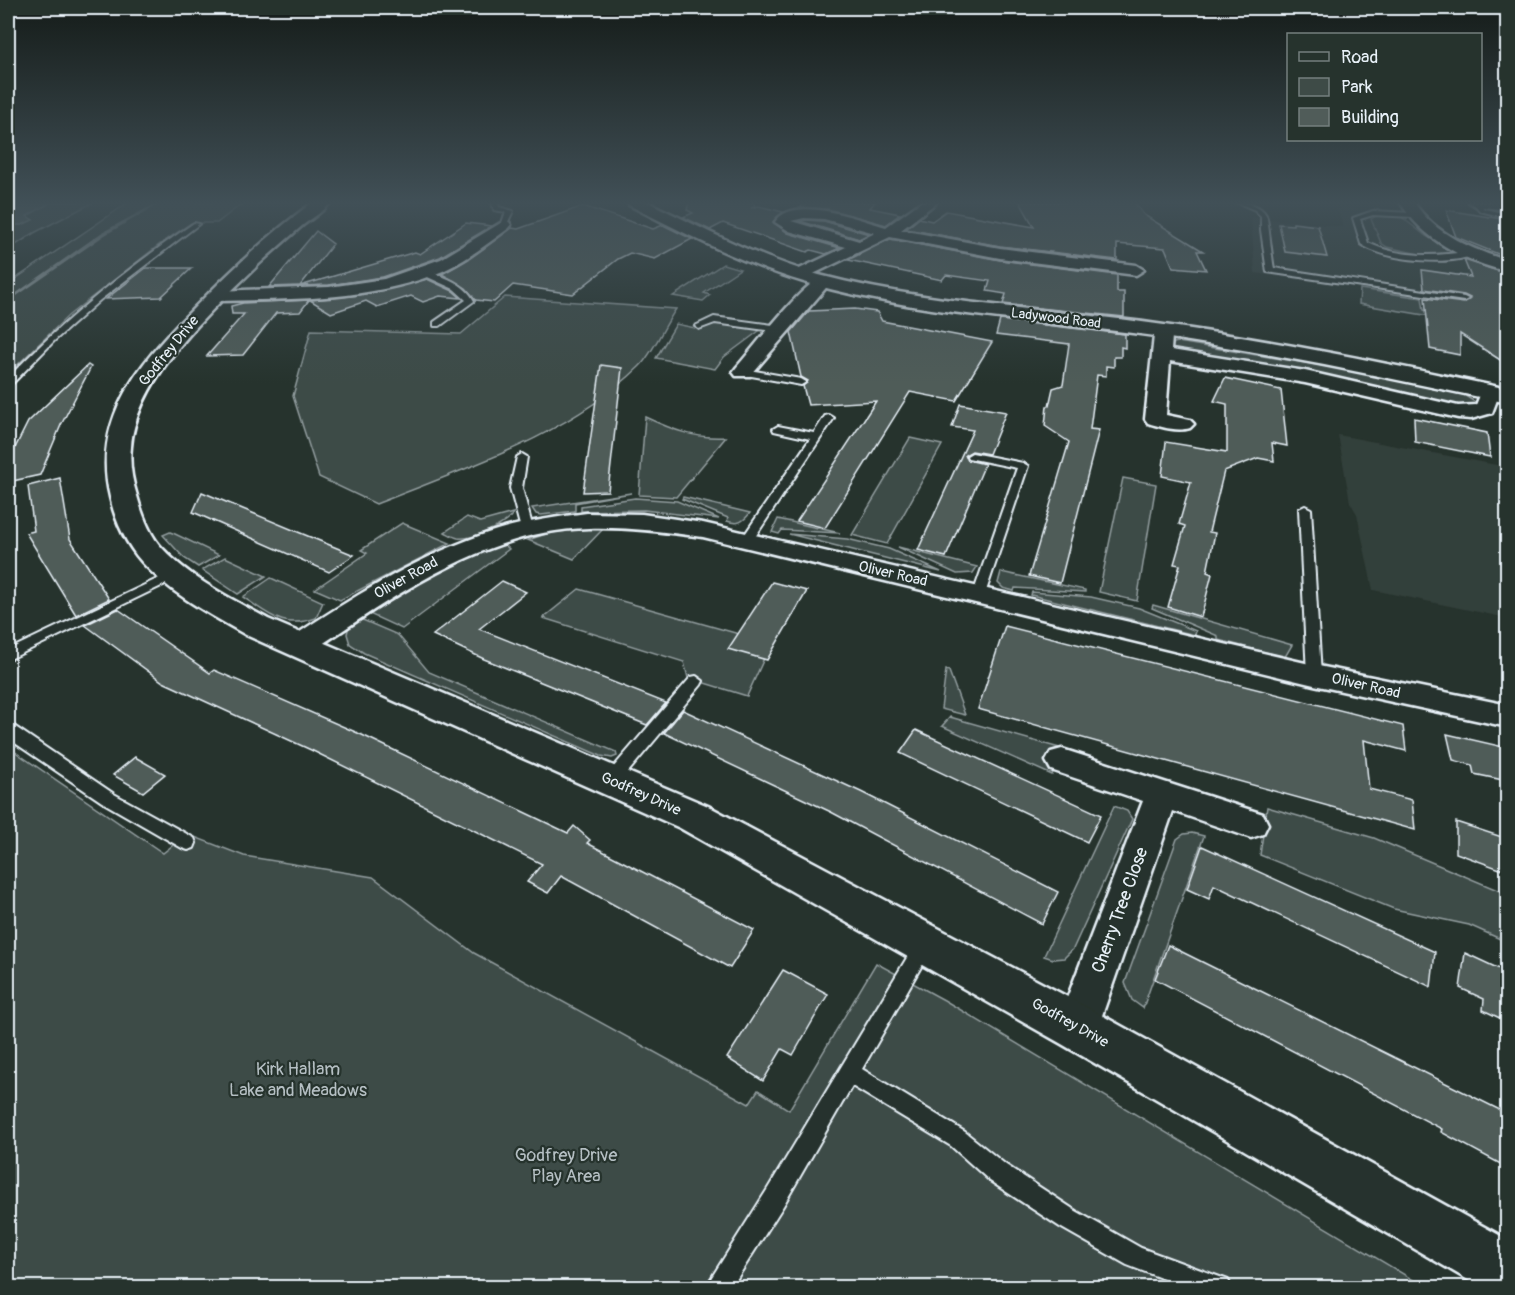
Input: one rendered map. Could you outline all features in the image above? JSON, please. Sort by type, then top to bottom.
[{"type":"street","name":"Godfrey Drive","points":[[250,262],[183,330],[148,373],[134,395],[118,439],[116,470],[121,492],[133,523],[151,553],[174,575],[213,603],[299,646],[612,780],[694,818],[1077,1027],[1508,1271]]},
{"type":"street","points":[[216,296],[341,290],[374,285],[424,272],[444,262]]},
{"type":"street","name":"Ladywood Road","points":[[764,262],[823,282],[935,303],[1163,331],[1273,348],[1499,394]]},
{"type":"street","points":[[799,275],[825,262]]},
{"type":"street","points":[[1074,262],[1136,270]]},
{"type":"street","points":[[743,372],[823,282]]},
{"type":"street","points":[[1163,331],[1155,419],[1183,424]]},
{"type":"street","name":"Ladywood Road","points":[[1161,354],[1305,377],[1458,412],[1471,413],[1485,409],[1499,394]]},
{"type":"street","name":"Oliver Road","points":[[299,646],[373,597],[433,562],[480,542],[527,529],[580,520],[640,519],[675,524],[747,540],[1314,675],[1508,716]]},
{"type":"street","points":[[1062,761],[1251,824]]},
{"type":"street","name":"Cherry Tree Close","points":[[1077,1027],[1162,794]]},
{"type":"lane","points":[[8,383],[80,311],[141,262]]},
{"type":"lane","points":[[1269,262],[1270,270],[1464,299]]},
{"type":"lane","points":[[424,272],[463,291],[469,297],[470,301],[463,308],[437,324]]},
{"type":"lane","points":[[699,326],[714,320],[780,329]]},
{"type":"lane","points":[[743,372],[801,381]]},
{"type":"lane","points":[[747,540],[829,418]]},
{"type":"lane","points":[[778,429],[818,437]]},
{"type":"lane","points":[[972,456],[1023,466],[979,594]]},
{"type":"lane","points":[[522,458],[516,488],[527,529]]},
{"type":"lane","points":[[1305,509],[1314,675]]},
{"type":"lane","points":[[8,655],[174,575]]},
{"type":"lane","points":[[612,780],[696,681]]},
{"type":"lane","points":[[8,728],[20,739],[108,798],[188,843]]},
{"type":"lane","points":[[717,1287],[775,1198],[926,943]]},
{"type":"lane","points":[[849,1073],[958,1139],[998,1173],[1068,1219],[1135,1257],[1220,1287]]},
{"type":"shaded area","points":[[1254,262],[1486,262],[1507,271],[1507,310],[1255,273]]},
{"type":"shaded area","points":[[1338,435],[1507,467],[1507,618],[1373,590],[1357,514],[1350,502]]},
{"type":"green space","points":[[40,262],[136,262],[69,315],[8,374],[8,284]]},
{"type":"green space","points":[[723,264],[740,269],[704,293],[710,295],[703,301],[673,296]]},
{"type":"green space","points":[[1360,289],[1422,298],[1424,310],[1465,317],[1466,322],[1359,304]]},
{"type":"green space","points":[[505,297],[676,309],[654,347],[639,367],[581,412],[515,448],[376,504],[319,477],[293,396],[311,330],[461,334]]},
{"type":"green space","points":[[716,322],[763,328],[724,357],[715,369],[656,358],[676,324],[700,329]]},
{"type":"green space","points":[[1178,342],[1341,369],[1464,395],[1475,402],[1475,406],[1460,407],[1175,351],[1172,347]]},
{"type":"green space","points":[[645,417],[684,433],[704,437],[726,437],[676,497],[639,495]]},
{"type":"green space","points":[[910,438],[942,445],[887,544],[852,535]]},
{"type":"green space","points":[[1123,478],[1156,484],[1137,601],[1099,592]]},
{"type":"green space","points":[[631,493],[575,503],[575,511],[541,515],[536,514],[532,508]]},
{"type":"green space","points":[[683,497],[750,513],[745,519],[734,523],[727,521],[728,518],[682,499]]},
{"type":"green space","points":[[635,498],[677,501],[719,519],[644,510],[581,511],[581,506]]},
{"type":"green space","points":[[513,513],[497,527],[471,537],[458,538],[445,532],[467,517],[480,522]]},
{"type":"green space","points":[[778,519],[840,533],[782,530],[779,534],[772,532]]},
{"type":"green space","points":[[402,523],[450,543],[340,600],[315,589],[367,553],[361,550]]},
{"type":"green space","points":[[605,527],[574,559],[528,540],[549,533]]},
{"type":"green space","points":[[170,532],[219,555],[198,567],[184,558],[163,535]]},
{"type":"green space","points":[[789,534],[847,539],[889,549],[941,572]]},
{"type":"green space","points":[[503,543],[509,549],[402,629],[365,612],[446,568]]},
{"type":"green space","points":[[898,547],[977,567],[973,573],[957,574]]},
{"type":"green space","points":[[225,557],[266,576],[238,594],[202,570]]},
{"type":"green space","points":[[1001,572],[1085,590],[1085,592],[1015,588],[1014,591],[1003,588],[998,583]]},
{"type":"green space","points":[[271,578],[323,602],[316,618],[294,622],[285,621],[269,614],[243,597]]},
{"type":"green space","points":[[579,589],[771,643],[747,696],[688,678],[684,662],[543,618]]},
{"type":"green space","points":[[1032,592],[1091,597],[1139,608],[1196,631],[1195,635],[1031,595]]},
{"type":"green space","points":[[1153,605],[1292,645],[1285,657],[1218,640],[1218,636],[1152,608]]},
{"type":"green space","points":[[358,618],[398,635],[429,672],[616,752],[617,756],[612,758],[601,756],[364,653],[350,644],[347,634],[349,625]]},
{"type":"green space","points":[[946,670],[949,671],[965,715],[941,709]]},
{"type":"green space","points":[[950,717],[1063,749],[1052,775],[942,726]]},
{"type":"green space","name":"Kirk Hallam Lake and Meadows","points":[[8,747],[163,853],[187,834],[244,856],[373,877],[474,953],[749,1104],[758,1090],[789,1110],[876,963],[944,1000],[1425,1287],[8,1287]]},
{"type":"green space","points":[[1114,806],[1127,811],[1132,819],[1073,949],[1064,958],[1053,959],[1044,956]]},
{"type":"green space","points":[[1267,807],[1374,838],[1507,894],[1507,942],[1469,925],[1394,909],[1260,855]]},
{"type":"green space","points":[[1184,834],[1204,836],[1143,1008],[1132,1000],[1125,983],[1177,839]]},
{"type":"building","points":[[290,262],[319,262],[300,286],[269,287]]},
{"type":"building","points":[[380,262],[425,262],[383,277],[329,285],[300,286]]},
{"type":"building","points":[[462,262],[614,262],[573,294],[513,285],[494,302],[476,300],[466,288],[442,274]]},
{"type":"building","points":[[859,262],[1019,262],[1117,275],[1117,292],[1124,292],[1124,317],[1003,304],[1006,294],[987,291],[990,281],[946,275],[942,280]]},
{"type":"building","points":[[1171,262],[1202,262],[1206,270],[1173,267]]},
{"type":"building","points":[[1465,262],[1508,274],[1508,365],[1460,334],[1460,355],[1430,349],[1425,298],[1464,303],[1470,298],[1424,289],[1422,270],[1471,277]]},
{"type":"building","points":[[146,268],[192,268],[161,297],[106,299]]},
{"type":"building","points":[[427,279],[453,291],[461,298],[440,296],[423,302],[411,296],[377,307],[366,301],[331,313],[310,300],[360,295]]},
{"type":"building","points":[[309,300],[300,312],[276,313],[243,355],[207,356],[244,314],[232,314],[231,306],[243,303]]},
{"type":"building","points":[[855,309],[877,312],[882,321],[992,342],[956,401],[910,392],[825,528],[797,521],[876,401],[808,405],[803,386],[808,381],[801,377],[791,332],[809,311]]},
{"type":"building","points":[[1000,320],[1125,334],[1125,348],[1121,347],[1121,357],[1114,357],[1114,367],[1106,366],[1106,376],[1097,375],[1090,429],[1099,430],[1060,583],[1029,576],[1069,442],[1045,426],[1047,406],[1049,406],[1053,388],[1063,385],[1069,344],[996,335]]},
{"type":"building","points":[[88,365],[91,367],[61,425],[40,475],[8,482],[8,462],[28,422]]},
{"type":"building","points":[[601,365],[622,368],[608,491],[583,492]]},
{"type":"building","points":[[1225,378],[1281,390],[1287,446],[1272,443],[1274,461],[1258,458],[1224,471],[1209,532],[1215,533],[1207,572],[1212,574],[1201,617],[1168,607],[1180,565],[1174,564],[1185,526],[1179,524],[1191,482],[1162,476],[1166,442],[1227,452],[1227,404],[1214,401]]},
{"type":"building","points":[[960,404],[1006,412],[989,454],[972,451],[965,455],[968,460],[985,464],[946,557],[918,550],[973,430],[952,427]]},
{"type":"building","points":[[1414,418],[1487,433],[1490,457],[1415,442]]},
{"type":"building","points":[[60,478],[70,539],[109,599],[76,615],[26,533],[34,531],[28,486]]},
{"type":"building","points":[[202,492],[354,555],[329,572],[193,512]]},
{"type":"building","points":[[502,581],[526,592],[479,629],[666,703],[647,725],[484,659],[433,635]]},
{"type":"building","points":[[772,582],[807,591],[767,660],[728,649]]},
{"type":"building","points":[[118,609],[210,673],[214,670],[360,734],[568,833],[574,826],[590,840],[587,843],[754,930],[730,968],[561,876],[548,893],[527,882],[542,864],[311,750],[163,682],[85,625]]},
{"type":"building","points":[[1005,626],[1403,726],[1406,751],[1364,740],[1369,789],[1412,800],[1415,830],[978,709]]},
{"type":"building","points":[[683,710],[861,792],[1058,892],[1042,924],[831,812],[664,733]]},
{"type":"building","points":[[916,730],[1101,815],[1087,842],[900,753]]},
{"type":"building","points":[[1447,734],[1508,748],[1508,781],[1474,774],[1472,765],[1453,760]]},
{"type":"building","points":[[135,757],[165,774],[143,792],[113,775]]},
{"type":"building","points":[[1456,822],[1508,839],[1508,872],[1456,853]]},
{"type":"building","points":[[1202,846],[1435,952],[1431,987],[1214,885],[1209,899],[1187,889]]},
{"type":"building","points":[[1168,945],[1508,1114],[1508,1168],[1441,1132],[1442,1129],[1155,979]]},
{"type":"building","points":[[1465,953],[1508,973],[1506,1021],[1483,1010],[1484,999],[1460,988]]},
{"type":"building","points":[[783,970],[828,994],[793,1055],[782,1049],[763,1081],[727,1058]]},
{"type":"waterway","points":[[8,301],[63,262]]},
{"type":"park label","name":"Godfrey Drive Play Area","points":[[566,1165]]}]
